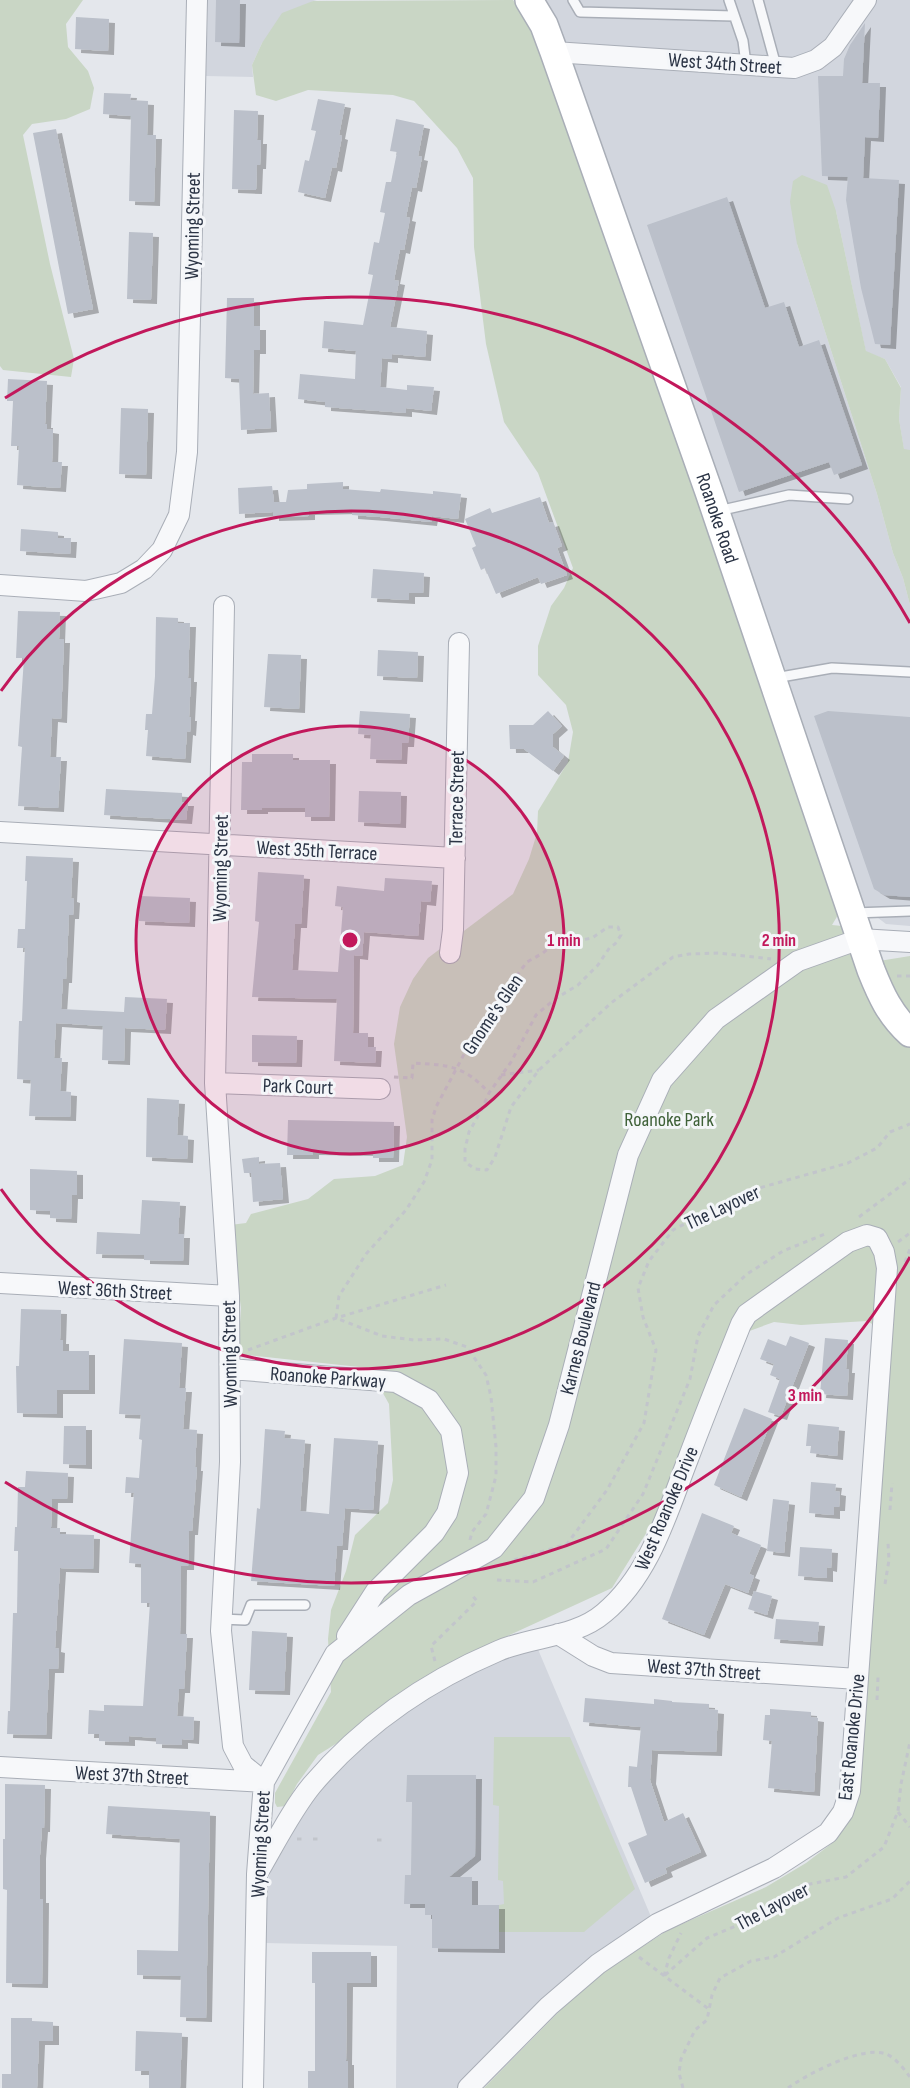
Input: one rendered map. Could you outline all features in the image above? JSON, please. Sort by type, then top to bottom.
[{"type":"street","name":"Wyoming Street","points":[[0,585],[86,591],[122,582],[144,569],[162,550],[179,515],[187,452],[197,0]]},
{"type":"street","name":"Roanoke Road","points":[[529,0],[544,25],[554,52],[716,511],[882,999],[897,1022],[910,1033]]},
{"type":"street","name":"West 34th Street","points":[[554,52],[794,68],[816,60],[833,47],[866,0]]},
{"type":"street","name":"Wyoming Street","points":[[224,606],[215,1083],[229,1296],[230,1462],[220,1630],[233,1746],[243,1765],[264,1782],[257,1874],[253,2088]]},
{"type":"street","name":"Terrace Street","points":[[450,953],[453,930],[459,643]]},
{"type":"street","name":"West 35th Terrace","points":[[0,832],[455,858]]},
{"type":"street","name":"Karnes Boulevard","points":[[264,1782],[335,1654],[409,1595],[494,1548],[534,1498],[559,1425],[628,1155],[662,1080],[716,1019],[798,962],[860,939],[910,942]]},
{"type":"street","name":"Park Court","points":[[215,1083],[383,1083]]},
{"type":"street","name":"East Roanoke Drive","points":[[468,2088],[549,2006],[598,1964],[657,1924],[774,1868],[828,1833],[843,1812],[850,1791],[887,1268],[884,1252],[877,1238],[867,1235],[858,1238]]},
{"type":"street","name":"West Roanoke Drive","points":[[257,1874],[311,1786],[370,1726],[406,1700],[469,1664],[501,1650],[581,1626],[603,1614],[638,1576],[660,1532],[741,1324],[747,1314],[848,1242],[858,1238]]},
{"type":"street","name":"West 36th Street","points":[[0,1284],[229,1296]]},
{"type":"street","name":"Roanoke Parkway","points":[[230,1363],[396,1382],[429,1400],[451,1431],[458,1473],[447,1513],[434,1533],[376,1591],[335,1654]]},
{"type":"street","name":"West 37th Street","points":[[558,1634],[593,1656],[611,1663],[858,1679]]},
{"type":"street","name":"West 37th Street","points":[[0,1767],[264,1782]]},
{"type":"lane","points":[[573,0],[580,12],[734,16]]},
{"type":"lane","points":[[729,0],[743,42],[746,64]]},
{"type":"lane","points":[[758,0],[776,66]]},
{"type":"lane","points":[[716,511],[789,495],[848,499]]},
{"type":"lane","points":[[772,678],[832,668],[910,672]]},
{"type":"lane","points":[[852,913],[910,911]]},
{"type":"lane","points":[[221,1619],[245,1620],[251,1605],[305,1605]]},
{"type":"path","name":"Gnome's Glen","points":[[336,1318],[339,1296],[366,1254],[405,1210],[424,1182],[432,1160],[432,1120],[436,1107],[469,1045],[498,1000],[527,962],[551,946],[592,938],[608,927],[618,927],[621,934],[598,965],[578,985],[555,999],[536,1015],[511,1062],[489,1093],[469,1132],[465,1162],[475,1168],[487,1170],[495,1157],[511,1107],[539,1070],[611,1003],[673,957],[719,953],[798,962]]},
{"type":"path","points":[[383,1083],[412,1078],[413,1063],[457,1067],[478,1080],[489,1093]]},
{"type":"path","points":[[501,1075],[539,1070]]},
{"type":"path","name":"The Layover","points":[[514,1560],[567,1544],[607,1490],[644,1424],[656,1350],[643,1317],[638,1288],[649,1261],[673,1230],[745,1192],[848,1163],[877,1148],[890,1132],[910,1124]]},
{"type":"path","points":[[858,1238],[852,1223],[910,1179]]},
{"type":"path","points":[[497,1580],[533,1582],[606,1549],[643,1494],[690,1379],[698,1336],[714,1305],[747,1274],[783,1251],[832,1231]]},
{"type":"path","points":[[230,1363],[336,1318],[446,1285]]},
{"type":"path","points":[[336,1318],[382,1336],[414,1340],[444,1339],[467,1347],[486,1375],[491,1397],[496,1447],[496,1476],[486,1514],[472,1532],[467,1551],[468,1563]]},
{"type":"path","points":[[435,1664],[431,1646],[477,1601],[471,1594]]},
{"type":"path","name":"The Layover","points":[[664,1976],[707,1938],[738,1925],[800,1886],[846,1876],[884,1847],[898,1811],[910,1742]]},
{"type":"path","points":[[898,1811],[910,1827]]},
{"type":"path","points":[[313,1839],[322,1839]]},
{"type":"path","points":[[377,1840],[384,1840]]},
{"type":"path","points":[[683,2088],[679,2073],[681,2059],[695,2030],[707,2020],[715,1986],[720,1978],[751,1961],[774,1957],[838,1918],[892,1899],[910,1881]]},
{"type":"path","points":[[624,1946],[710,2010]]},
{"type":"path","points":[[788,2088],[839,2060],[867,2054],[885,2054],[903,2067],[910,2077]]},
{"type":"shaded area","points":[[208,0],[317,0],[262,43],[252,65],[253,77],[206,76]]},
{"type":"shaded area","points":[[542,0],[910,0],[910,450],[904,450],[899,419],[901,387],[885,359],[866,352],[836,211],[797,244],[910,605],[910,926],[886,924],[869,911],[858,894],[665,348],[586,100]]},
{"type":"shaded area","points":[[537,1647],[652,1919],[609,1946],[545,1996],[458,2088],[396,2088],[397,1946],[265,1943],[267,1882],[282,1842],[316,1786],[371,1734],[436,1691],[489,1663]]},
{"type":"green space","points":[[0,0],[83,0],[66,24],[68,47],[88,71],[94,88],[90,109],[66,119],[32,124],[23,135],[50,264],[74,359],[71,377],[3,370],[0,366]]},
{"type":"green space","name":"Roanoke Park","points":[[513,0],[534,29],[836,900],[838,915],[832,925],[842,926],[879,961],[910,956],[910,2088],[484,2088],[588,1982],[668,1930],[766,1887],[806,1863],[831,1844],[854,1811],[891,1335],[867,1321],[801,1325],[774,1322],[730,1338],[660,1511],[612,1588],[464,1656],[406,1700],[318,1755],[297,1784],[286,1806],[277,1807],[275,1803],[275,1793],[331,1692],[328,1639],[331,1610],[346,1571],[355,1535],[388,1503],[393,1480],[389,1404],[369,1368],[238,1354],[241,1308],[230,1225],[246,1223],[251,1214],[308,1199],[334,1179],[375,1176],[403,1165],[407,1137],[394,1044],[400,1007],[413,979],[428,958],[513,894],[529,859],[537,833],[538,811],[568,762],[573,732],[566,705],[538,675],[538,646],[551,606],[564,588],[573,568],[538,473],[504,422],[486,344],[474,247],[473,178],[457,148],[414,101],[393,95],[308,90],[276,101],[256,95],[252,65],[262,43],[282,13],[313,1]]},
{"type":"green space","points":[[802,175],[827,185],[836,211],[866,351],[885,359],[901,388],[899,419],[904,449],[910,450],[910,605],[797,244],[790,202],[793,181]]},
{"type":"green space","points":[[494,1737],[570,1737],[635,1889],[584,1932],[499,1932],[499,1905],[504,1904],[503,1881],[498,1880],[499,1806],[493,1805]]},
{"type":"building","points":[[216,0],[240,0],[239,43],[215,42]]},
{"type":"building","points":[[76,17],[109,19],[108,51],[75,49]]},
{"type":"building","points":[[865,23],[862,83],[880,83],[878,138],[865,137],[863,178],[899,180],[890,345],[875,344],[861,288],[846,200],[848,177],[822,176],[818,76],[843,76],[844,59],[850,45]]},
{"type":"building","points":[[104,93],[131,94],[130,100],[148,101],[147,135],[156,135],[154,202],[129,201],[131,116],[103,114]]},
{"type":"building","points":[[318,99],[345,104],[336,168],[332,167],[325,198],[298,192],[305,160],[309,161],[316,131],[311,130]]},
{"type":"building","points":[[234,110],[258,111],[257,140],[261,140],[256,190],[232,189]]},
{"type":"building","points":[[396,119],[424,125],[418,156],[422,157],[416,188],[412,187],[406,217],[410,218],[404,250],[400,249],[394,280],[399,281],[390,327],[427,331],[425,357],[392,354],[392,359],[382,358],[380,387],[407,390],[407,385],[434,387],[431,411],[406,408],[406,413],[325,407],[325,402],[298,399],[300,374],[355,379],[356,351],[322,348],[324,321],[363,325],[373,275],[368,274],[374,242],[379,243],[385,213],[380,212],[386,182],[391,182],[397,152],[390,151]]},
{"type":"building","points":[[56,129],[93,309],[68,314],[33,133]]},
{"type":"building","points":[[727,197],[765,308],[784,302],[799,347],[819,340],[862,465],[834,475],[829,462],[739,492],[647,225]]},
{"type":"building","points":[[129,232],[153,233],[151,300],[127,299]]},
{"type":"building","points":[[227,298],[254,298],[254,326],[260,326],[260,350],[254,350],[253,394],[269,393],[271,428],[241,430],[239,379],[225,378]]},
{"type":"building","points":[[8,379],[47,381],[45,424],[47,424],[47,429],[53,430],[52,462],[62,462],[60,488],[17,485],[19,446],[11,446],[13,401],[7,401]]},
{"type":"building","points":[[121,408],[148,409],[146,475],[119,474]]},
{"type":"building","points":[[343,482],[343,489],[380,492],[381,489],[433,494],[433,491],[461,494],[458,519],[432,516],[431,522],[352,515],[352,510],[309,511],[309,516],[273,517],[273,512],[239,514],[238,488],[272,486],[274,502],[286,502],[288,490],[307,489],[307,484]]},
{"type":"building","points":[[540,497],[549,523],[553,522],[562,546],[557,548],[567,575],[541,584],[538,577],[496,594],[485,568],[481,570],[472,548],[476,546],[465,519],[490,508],[492,513]]},
{"type":"building","points":[[21,529],[58,532],[58,538],[71,538],[70,554],[20,551]]},
{"type":"building","points":[[373,569],[424,573],[423,593],[409,593],[409,600],[371,598]]},
{"type":"building","points":[[18,611],[60,612],[59,639],[64,639],[61,719],[52,718],[50,757],[61,757],[58,808],[18,806],[22,747],[18,746],[24,658],[16,658]]},
{"type":"building","points":[[156,617],[178,618],[178,623],[190,623],[188,678],[191,678],[189,717],[191,717],[190,732],[187,731],[185,759],[146,756],[148,730],[145,730],[146,714],[152,714],[155,676]]},
{"type":"building","points":[[378,650],[418,652],[417,678],[377,676]]},
{"type":"building","points":[[268,654],[301,655],[299,709],[264,707]]},
{"type":"building","points":[[360,711],[410,714],[408,743],[402,743],[401,760],[370,759],[371,735],[358,734]]},
{"type":"building","points":[[548,711],[562,726],[553,734],[553,747],[564,756],[553,771],[524,749],[510,749],[509,725],[533,725]]},
{"type":"building","points":[[828,711],[910,717],[910,897],[884,895],[874,889],[814,716]]},
{"type":"building","points":[[252,754],[293,754],[293,760],[330,760],[329,817],[305,817],[305,808],[241,810],[242,762],[252,762]]},
{"type":"building","points":[[106,789],[182,793],[182,802],[188,802],[186,820],[104,815]]},
{"type":"building","points":[[359,791],[401,792],[400,824],[358,822]]},
{"type":"building","points":[[26,856],[73,858],[71,898],[74,899],[73,915],[69,915],[66,979],[63,979],[61,1009],[124,1012],[125,997],[167,999],[165,1030],[125,1028],[124,1061],[102,1060],[103,1026],[56,1023],[54,1058],[62,1058],[60,1091],[71,1092],[70,1117],[29,1116],[31,1080],[17,1079],[25,948],[17,948],[18,929],[25,929]]},
{"type":"building","points":[[258,872],[304,875],[301,924],[295,924],[292,970],[338,972],[343,907],[335,906],[337,886],[384,891],[385,878],[432,881],[430,902],[421,901],[418,936],[364,932],[362,956],[354,955],[353,1033],[368,1033],[368,1047],[376,1047],[375,1063],[334,1061],[337,999],[252,997],[259,922],[255,921]]},
{"type":"building","points":[[140,896],[190,898],[189,923],[139,921]]},
{"type":"building","points":[[252,1035],[297,1036],[296,1063],[252,1062]]},
{"type":"building","points":[[147,1098],[179,1100],[177,1135],[188,1136],[187,1159],[146,1157]]},
{"type":"building","points":[[288,1120],[394,1122],[393,1158],[373,1158],[373,1152],[313,1151],[313,1155],[287,1155]]},
{"type":"building","points":[[259,1157],[259,1164],[280,1163],[283,1199],[253,1202],[251,1173],[244,1173],[242,1159]]},
{"type":"building","points":[[30,1169],[77,1171],[77,1195],[72,1195],[71,1219],[50,1218],[50,1211],[30,1210]]},
{"type":"building","points":[[142,1200],[180,1202],[178,1234],[184,1234],[183,1261],[144,1260],[144,1255],[96,1254],[97,1232],[140,1234]]},
{"type":"building","points":[[21,1309],[61,1310],[60,1340],[63,1340],[63,1351],[89,1351],[89,1390],[57,1390],[57,1414],[17,1413],[16,1366],[19,1366]]},
{"type":"building","points":[[790,1336],[809,1343],[781,1416],[768,1412],[780,1379],[770,1375],[774,1364],[760,1359],[768,1339],[786,1346]]},
{"type":"building","points":[[825,1338],[848,1340],[847,1396],[820,1394]]},
{"type":"building","points":[[124,1339],[182,1343],[179,1388],[186,1388],[183,1429],[197,1430],[195,1467],[197,1467],[192,1531],[189,1531],[188,1566],[181,1566],[180,1634],[187,1634],[184,1689],[179,1689],[177,1716],[194,1717],[193,1740],[182,1739],[182,1745],[156,1744],[156,1738],[129,1736],[129,1742],[99,1741],[99,1734],[88,1734],[89,1710],[104,1711],[104,1705],[143,1706],[150,1603],[141,1603],[141,1564],[129,1563],[134,1493],[125,1493],[126,1477],[139,1478],[141,1415],[119,1414]]},
{"type":"building","points":[[744,1408],[772,1419],[741,1497],[714,1485]]},
{"type":"building","points":[[808,1424],[839,1427],[837,1456],[810,1453],[811,1446],[806,1446]]},
{"type":"building","points":[[64,1426],[86,1426],[86,1465],[63,1464]]},
{"type":"building","points":[[265,1429],[285,1431],[284,1438],[305,1440],[300,1511],[329,1514],[334,1438],[378,1441],[373,1510],[345,1508],[342,1546],[337,1546],[334,1586],[251,1581],[257,1508],[260,1509]]},
{"type":"building","points":[[26,1471],[68,1473],[67,1499],[52,1499],[51,1528],[60,1528],[60,1534],[94,1535],[93,1569],[60,1568],[55,1648],[59,1649],[58,1669],[49,1669],[46,1735],[7,1734],[8,1711],[10,1711],[13,1613],[17,1613],[18,1551],[14,1551],[15,1527],[17,1527],[18,1487],[25,1487]]},
{"type":"building","points":[[811,1482],[836,1484],[835,1491],[840,1492],[839,1507],[834,1507],[834,1515],[809,1513]]},
{"type":"building","points":[[773,1499],[789,1501],[784,1553],[767,1551]]},
{"type":"building","points":[[702,1513],[734,1526],[731,1533],[761,1545],[749,1574],[754,1576],[748,1593],[725,1584],[704,1635],[662,1619]]},
{"type":"building","points":[[800,1547],[832,1549],[831,1568],[827,1567],[827,1578],[798,1576]]},
{"type":"building","points":[[754,1591],[772,1596],[767,1615],[748,1609]]},
{"type":"building","points":[[776,1619],[819,1622],[817,1642],[774,1639]]},
{"type":"building","points":[[252,1631],[287,1633],[284,1691],[249,1690]]},
{"type":"building","points":[[585,1698],[654,1704],[654,1699],[709,1704],[709,1709],[718,1710],[716,1752],[652,1750],[650,1780],[664,1822],[683,1813],[701,1852],[665,1868],[667,1873],[645,1883],[628,1843],[647,1835],[631,1787],[628,1787],[629,1766],[637,1767],[641,1727],[583,1722]]},
{"type":"building","points":[[770,1709],[811,1712],[811,1717],[818,1718],[814,1792],[768,1788],[772,1741],[763,1740],[765,1715],[770,1715]]},
{"type":"building","points":[[407,1775],[476,1775],[475,1856],[449,1877],[472,1877],[472,1905],[499,1905],[499,1949],[432,1948],[432,1915],[425,1915],[425,1904],[404,1904],[405,1875],[411,1875],[412,1802],[406,1802]]},
{"type":"building","points":[[5,1784],[45,1785],[44,1828],[42,1828],[40,1855],[40,1899],[43,1899],[42,1984],[6,1983],[7,1890],[3,1889]]},
{"type":"building","points":[[108,1806],[210,1812],[206,2018],[180,2017],[181,1976],[137,1975],[137,1950],[178,1951],[180,1839],[106,1834]]},
{"type":"building","points":[[312,1952],[371,1952],[371,1983],[347,1983],[348,2088],[308,2088],[308,2071],[315,2071],[315,1983],[312,1983]]},
{"type":"building","points":[[11,2018],[32,2018],[32,2021],[53,2022],[53,2041],[39,2041],[37,2088],[2,2088],[2,2074],[11,2074]]},
{"type":"building","points":[[136,2031],[182,2033],[180,2088],[149,2088],[149,2071],[135,2071]]}]
